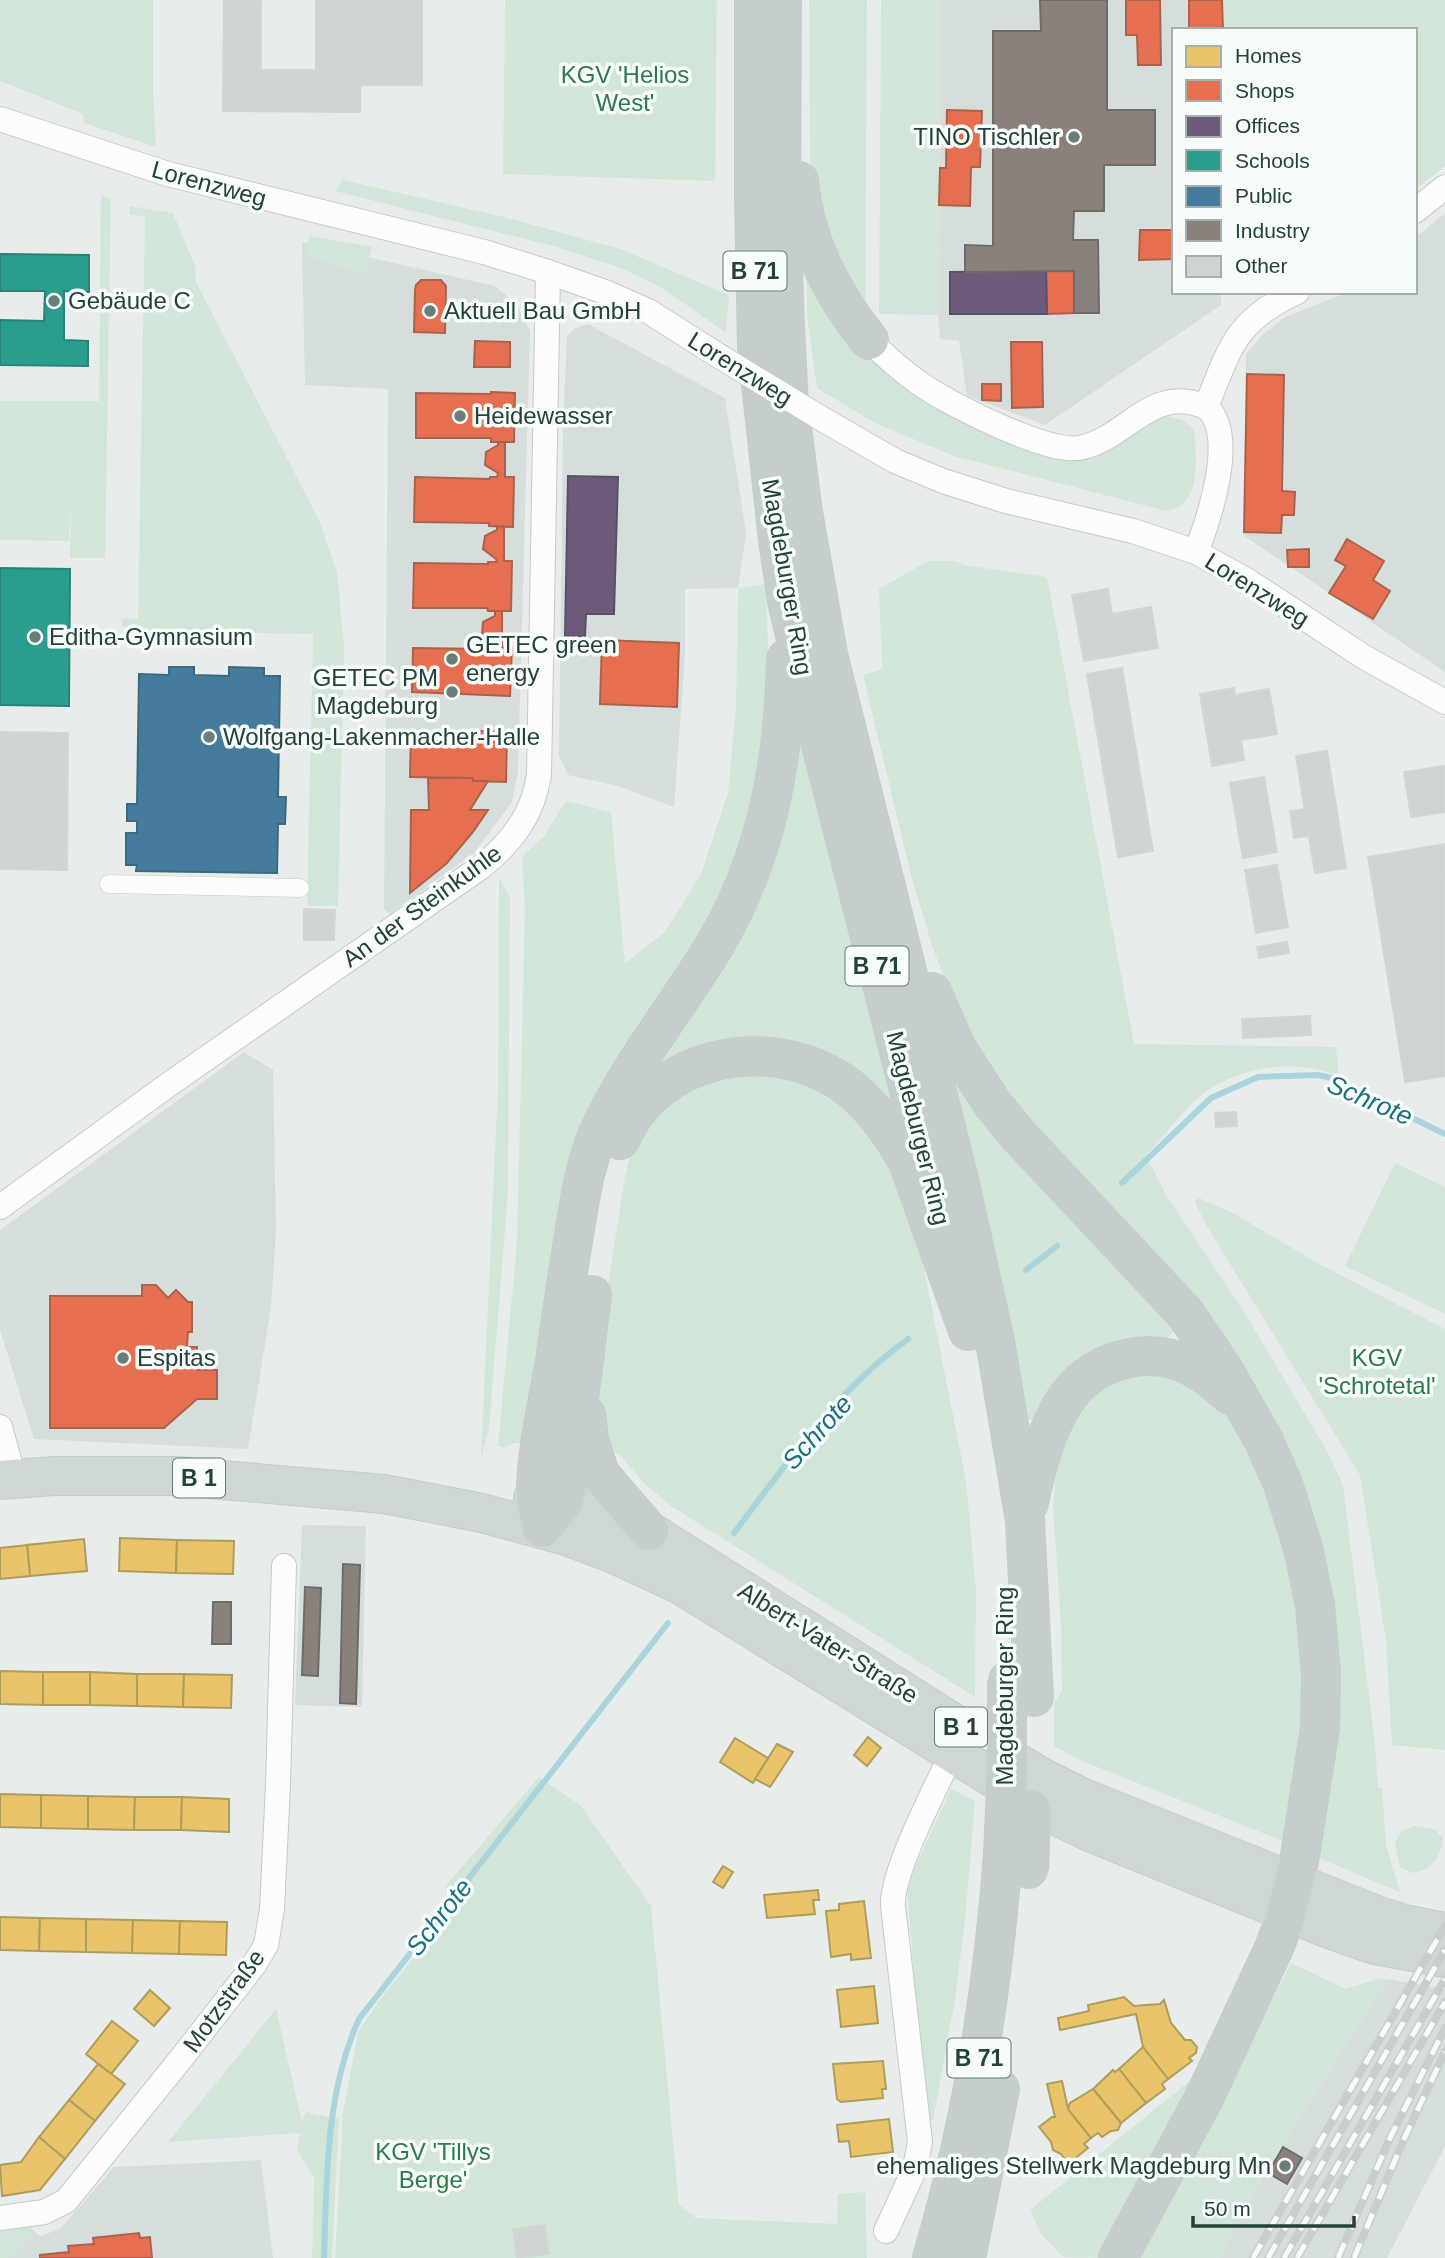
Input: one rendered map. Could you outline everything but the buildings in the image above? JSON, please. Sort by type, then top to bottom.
[{"type":"highway","points":[[772,4],[798,38],[799,177],[806,224],[821,262],[844,305],[869,340]]},
{"type":"highway","name":"Magdeburger Ring","points":[[772,4],[754,200],[757,347],[769,478],[788,601],[812,709],[968,1331],[998,1511],[1004,1585],[1020,1688]]},
{"type":"highway","name":"Magdeburger Ring","points":[[772,4],[786,369],[803,512],[825,641],[959,1180],[995,1341],[1025,1521],[1020,1688],[1007,1767],[1016,1862],[1013,2015],[966,2258]]},
{"type":"highway","points":[[547,1509],[541,1451],[588,1165],[603,1122],[645,1050],[715,945],[753,862],[767,818],[780,758],[785,708],[788,601]]},
{"type":"highway","points":[[886,887],[956,1048],[983,1092],[1019,1136],[1185,1313],[1223,1369],[1273,1461],[1290,1505],[1308,1569],[1320,1642],[1320,1728],[1290,1897],[1274,1948],[1204,2098],[1118,2258]]},
{"type":"highway","points":[[547,1509],[581,1378],[585,1335],[614,1158],[625,1128],[644,1101],[670,1079],[703,1065],[759,1056],[779,1058],[813,1068],[851,1089],[880,1118],[908,1162],[968,1331]]},
{"type":"highway","points":[[1025,1521],[1033,1483],[1054,1421],[1072,1391],[1099,1368],[1138,1357],[1188,1364],[1210,1378],[1245,1408]]},
{"type":"highway","points":[[581,1378],[589,1440],[600,1475],[649,1531]]},
{"type":"highway","name":"Magdeburger Ring","points":[[932,2258],[974,2087],[993,1970],[1016,1862]]},
{"type":"main road","name":"Albert-Vater-Straße","points":[[7,1479],[176,1476],[384,1494],[482,1513],[601,1509],[649,1531],[1041,1777],[1290,1897]]},
{"type":"main road","name":"Albert-Vater-Straße","points":[[547,1509],[612,1553],[679,1584],[1056,1816],[1092,1833],[1290,1897]]},
{"type":"main road","name":"B 1","points":[[1290,1897],[1445,1932]]},
{"type":"main road","name":"B 1","points":[[1290,1897],[1375,1945],[1445,1958]]},
{"type":"street","name":"Lorenzweg","points":[[0,119],[167,174],[471,248],[605,292],[648,311],[895,461],[943,481],[1006,501],[1133,530],[1196,552],[1248,581],[1364,657],[1445,702]]},
{"type":"street","points":[[1417,209],[1445,187]]},
{"type":"street","name":"An der Steinkuhle","points":[[0,1207],[167,1085],[481,867],[505,848],[521,827],[534,797],[539,775],[548,272]]},
{"type":"street","points":[[1206,407],[1229,350],[1243,328],[1267,307],[1293,294]]},
{"type":"street","points":[[869,340],[903,371],[942,398],[1019,433],[1069,449],[1100,441],[1139,414],[1160,404],[1191,402],[1206,407],[1217,421],[1219,475],[1196,552]]},
{"type":"street","points":[[108,884],[300,888]]},
{"type":"street","points":[[0,1427],[7,1479]]},
{"type":"street","name":"Motzstraße","points":[[0,2218],[44,2212],[66,2201],[180,2060],[254,1965],[266,1945],[272,1909],[276,1827],[284,1566]]},
{"type":"street","points":[[886,2231],[915,2168],[920,2142],[893,1893],[901,1867],[951,1753]]},
{"type":"shaded area","points":[[940,0],[1218,0],[1218,28],[1172,28],[1172,294],[1221,294],[1221,305],[1045,425],[967,396],[959,341],[940,339]]},
{"type":"shaded area","points":[[1445,213],[1445,672],[1243,535],[1246,354],[1262,335],[1285,317],[1343,294],[1417,294],[1417,236]]},
{"type":"shaded area","points":[[302,242],[495,286],[516,304],[530,331],[518,772],[512,802],[474,853],[390,914],[384,909],[388,389],[305,385]]},
{"type":"shaded area","points":[[588,324],[725,398],[746,533],[738,588],[685,589],[685,657],[674,807],[618,786],[568,775],[559,756],[563,426],[567,336],[574,329]]},
{"type":"shaded area","points":[[244,1052],[273,1070],[276,1232],[271,1308],[248,1449],[34,1439],[0,1330],[0,1230]]},
{"type":"shaded area","points":[[302,1525],[366,1526],[362,1707],[295,1705]]},
{"type":"shaded area","points":[[1387,1979],[1445,1989],[1445,2146],[1387,2258],[1219,2258],[1261,2179]]},
{"type":"shaded area","points":[[261,2160],[273,2258],[0,2258],[28,2226],[40,2236],[60,2229],[114,2167]]},
{"type":"green space","points":[[0,0],[153,0],[156,147],[84,123],[83,114],[0,81]]},
{"type":"green space","name":"KGV 'Helios West'","points":[[505,0],[717,0],[715,181],[503,174]]},
{"type":"green space","points":[[809,0],[867,0],[865,321],[854,305],[810,176]]},
{"type":"green space","points":[[881,0],[940,0],[938,315],[879,314]]},
{"type":"green space","points":[[1218,0],[1445,0],[1445,166],[1417,188],[1417,28],[1218,28]]},
{"type":"green space","points":[[343,180],[504,217],[620,249],[729,295],[726,333],[664,289],[621,268],[557,247],[335,191]]},
{"type":"green space","points":[[101,195],[111,199],[105,558],[70,558],[71,504],[69,541],[0,540],[0,401],[99,401]]},
{"type":"green space","points":[[130,206],[173,213],[195,266],[196,282],[319,520],[337,572],[344,646],[338,906],[307,906],[313,634],[137,631],[123,626],[121,619],[138,618],[145,216],[129,215]]},
{"type":"green space","points":[[310,236],[372,247],[365,274],[307,256],[305,247]]},
{"type":"green space","points":[[806,252],[845,324],[1048,454],[1165,416],[1183,420],[1194,430],[1196,453],[1195,478],[1186,500],[1178,507],[1166,511],[954,456],[875,423],[817,388],[807,315]]},
{"type":"green space","points":[[928,561],[954,561],[964,565],[1047,577],[1134,1044],[1336,1047],[1339,1077],[1306,1067],[1288,1066],[1270,1067],[1235,1076],[1196,1100],[1144,1156],[1166,1195],[1245,1313],[1327,1451],[1343,1485],[1375,1743],[1378,1788],[1382,1788],[1386,1845],[1400,1892],[1321,1859],[1320,1855],[1302,1489],[1004,1095],[953,1004],[931,942],[912,879],[863,675],[882,669],[879,589]]},
{"type":"green space","points":[[766,584],[768,646],[762,764],[735,877],[628,1054],[525,1443],[514,1443],[504,1448],[498,1446],[517,1242],[525,908],[522,857],[544,836],[566,801],[611,812],[625,963],[664,933],[701,874],[728,793],[736,706],[738,588]]},
{"type":"green space","points":[[797,724],[898,1112],[850,1066],[646,1081]]},
{"type":"green space","points":[[499,878],[510,897],[508,1191],[489,1429],[481,1457],[498,1086]]},
{"type":"green space","points":[[733,1070],[814,1081],[872,1127],[915,1223],[966,1481],[976,1591],[975,1697],[671,1506],[612,1450],[597,1428],[597,1355],[625,1176],[632,1148],[665,1100]]},
{"type":"green space","points":[[947,1070],[1027,1173],[1174,1330],[1167,1339],[1152,1338],[1035,1420],[1026,1420]]},
{"type":"green space","points":[[1395,1163],[1445,1187],[1445,1314],[1345,1266]]},
{"type":"green space","name":"KGV 'Schrotetal'","points":[[1199,1198],[1231,1212],[1323,1266],[1445,1329],[1445,1750],[1392,1745],[1386,1640],[1360,1475],[1206,1225],[1195,1202]]},
{"type":"green space","points":[[1139,1373],[1196,1379],[1240,1429],[1287,1543],[1308,1679],[1285,1842],[1077,1759],[1054,1746],[1054,1704],[1062,1691],[1061,1625],[1053,1506],[1057,1456],[1070,1422],[1100,1388]]},
{"type":"green space","name":"KGV 'Tillys Berge'","points":[[539,1777],[581,1806],[651,1906],[679,2205],[696,2218],[837,2224],[838,2194],[865,2192],[867,2258],[335,2258],[343,2114],[358,2032],[378,2002],[460,1899],[444,1888]]},
{"type":"green space","points":[[951,1789],[975,1801],[966,1912],[955,1999],[933,2120],[925,2121],[907,1885]]},
{"type":"green space","points":[[1414,1826],[1434,1829],[1443,1838],[1435,1861],[1426,1869],[1413,1873],[1400,1867],[1395,1843],[1402,1831]]},
{"type":"green space","points":[[1291,1963],[1346,1989],[1381,1978],[1387,1979],[1261,2179],[1219,2258],[1137,2258],[1150,2237]]},
{"type":"green space","points":[[276,2009],[302,2122],[306,2112],[339,2119],[332,2258],[312,2258],[314,2178],[297,2150],[300,2133],[168,2142]]},
{"type":"green space","points":[[1191,2080],[1103,2258],[1063,2257],[1041,2234],[1030,2210]]},
{"type":"green space","points":[[28,2226],[33,2238],[7,2258],[0,2258],[0,2230]]},
{"type":"waterway","name":"Schrote","points":[[1122,1183],[1211,1098],[1258,1077],[1318,1075],[1331,1078],[1445,1134]]},
{"type":"waterway","name":"Schrote","points":[[1026,1270],[1057,1246]]},
{"type":"waterway","name":"Schrote","points":[[734,1533],[836,1404],[859,1380],[908,1339]]},
{"type":"waterway","name":"Schrote","points":[[324,2258],[327,2167],[334,2106],[348,2048],[359,2019],[668,1623]]},
{"type":"railway","points":[[1253,2258],[1445,1926]]},
{"type":"railway","points":[[1268,2258],[1445,1950]]},
{"type":"railway","points":[[1284,2258],[1445,1979]]},
{"type":"railway","points":[[1297,2258],[1445,2002]]},
{"type":"railway","points":[[1338,2258],[1390,2138],[1445,2028]]},
{"type":"railway","points":[[1354,2258],[1403,2141],[1445,2052]]},
{"type":"place","name":"TINO Tischler","points":[[1074,137]]},
{"type":"place","name":"Gebäude C","points":[[54,301]]},
{"type":"place","name":"Aktuell Bau GmbH","points":[[430,311]]},
{"type":"place","name":"Heidewasser","points":[[460,416]]},
{"type":"place","name":"Editha-Gymnasium","points":[[35,637]]},
{"type":"place","name":"GETEC green energy","points":[[452,659]]},
{"type":"place","name":"GETEC PM Magdeburg","points":[[452,692]]},
{"type":"place","name":"Wolfgang-Lakenmacher-Halle","points":[[209,737]]},
{"type":"place","name":"Espitas","points":[[123,1358]]},
{"type":"place","name":"ehemaliges Stellwerk Magdeburg Mn","points":[[1285,2166]]}]
